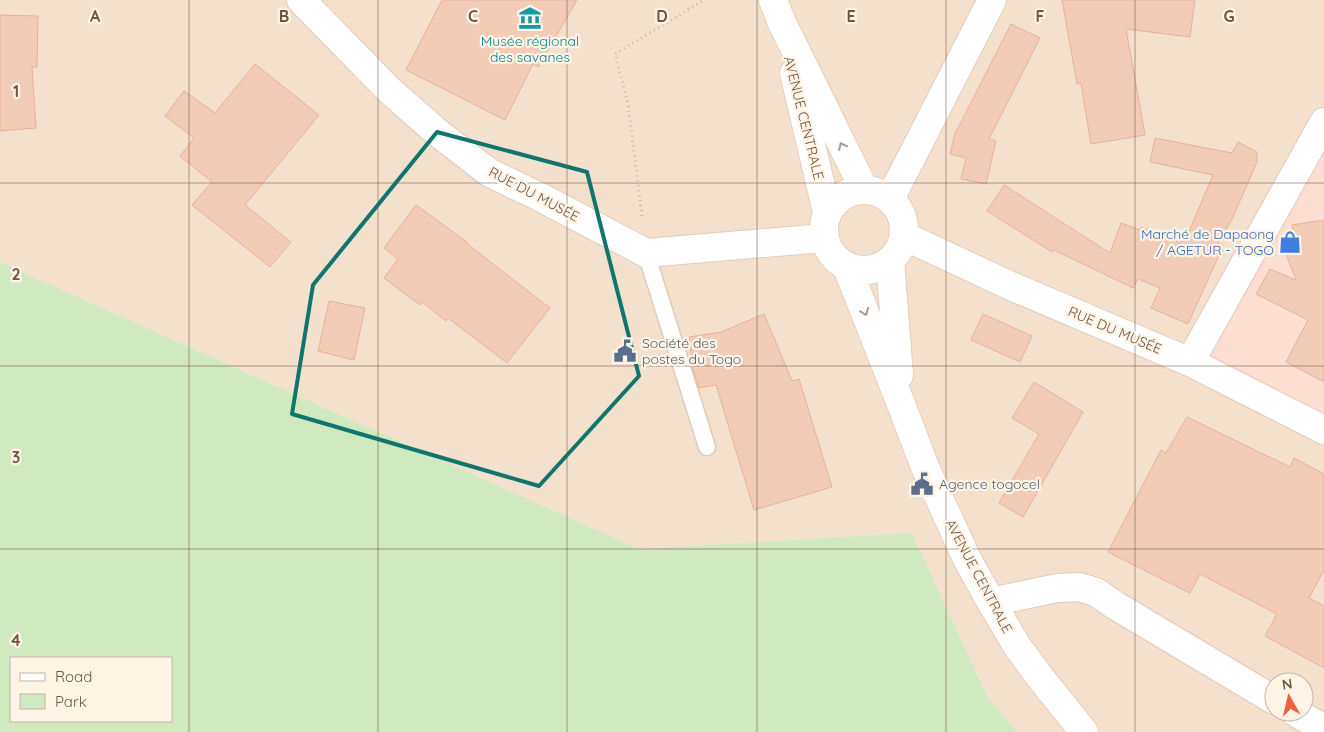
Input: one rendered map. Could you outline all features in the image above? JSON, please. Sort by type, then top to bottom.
[{"type":"street","name":"RUE DU MUSÉE","points":[[301,0],[389,90],[438,133],[490,172],[646,253]]},
{"type":"street","points":[[890,199],[992,0]]},
{"type":"street","name":"AVENUE CENTRALE","points":[[777,11],[864,189]]},
{"type":"street","name":"AVENUE CENTRALE","points":[[777,11],[826,225]]},
{"type":"street","points":[[1190,362],[1324,122]]},
{"type":"street","points":[[864,189],[878,192],[890,199],[902,215],[904,225],[902,245],[897,253],[890,261],[870,270],[858,270],[847,267],[839,262],[828,248],[826,225],[834,203],[852,191],[864,189]]},
{"type":"street","points":[[646,253],[826,225]]},
{"type":"street","name":"RUE DU MUSÉE","points":[[904,236],[1011,286],[1190,362],[1324,430]]},
{"type":"street","name":"AVENUE CENTRALE","points":[[890,261],[901,404]]},
{"type":"street","name":"AVENUE CENTRALE","points":[[847,267],[925,466],[967,558],[1017,646],[1042,681],[1084,732]]},
{"type":"street","points":[[991,602],[1057,588],[1079,587],[1096,592],[1264,694]]},
{"type":"street","points":[[1312,722],[1324,729]]},
{"type":"lane","points":[[646,253],[707,447]]},
{"type":"path","points":[[646,253],[628,104],[615,54],[704,0]]},
{"type":"highlighted area","points":[[437,132],[587,172],[639,376],[539,486],[292,414],[313,285]]},
{"type":"shaded area","points":[[0,0],[1324,0],[1324,732],[1018,732],[988,698],[912,533],[639,549],[0,262]]},
{"type":"shaded area","name":"Marché de Dapaong / AGETUR - TOGO","points":[[1324,122],[1324,428],[1190,362]]},
{"type":"green space","points":[[0,262],[639,549],[912,533],[988,698],[1018,732],[0,732]]},
{"type":"building","points":[[442,0],[577,0],[538,67],[533,64],[505,120],[406,70]]},
{"type":"building","points":[[1062,0],[1195,0],[1190,37],[1126,29],[1145,135],[1091,144],[1081,83],[1077,84]]},
{"type":"building","points":[[0,15],[38,16],[37,67],[32,67],[36,128],[0,131]]},
{"type":"building","points":[[1011,24],[1040,38],[989,139],[996,141],[986,184],[961,179],[966,158],[950,154],[955,134]]},
{"type":"building","points":[[255,64],[319,115],[245,205],[291,242],[270,267],[192,205],[212,182],[180,156],[194,138],[165,116],[184,91],[215,113]]},
{"type":"building","points":[[1155,138],[1232,153],[1238,142],[1257,152],[1257,162],[1233,217],[1212,254],[1220,253],[1188,324],[1151,308],[1160,288],[1138,279],[1133,288],[1054,250],[1052,252],[987,211],[1004,185],[1110,253],[1121,223],[1140,230],[1141,227],[1180,243],[1185,232],[1188,234],[1213,175],[1150,162]]},
{"type":"building","points":[[416,205],[467,242],[550,308],[507,363],[448,318],[446,321],[422,302],[420,305],[384,278],[398,259],[384,248]]},
{"type":"building","points":[[1324,220],[1324,382],[1286,362],[1308,320],[1256,294],[1270,269],[1296,280],[1282,244],[1295,242],[1292,225]]},
{"type":"building","points":[[329,301],[365,308],[354,360],[318,351]]},
{"type":"building","points":[[764,314],[792,381],[799,379],[832,487],[754,510],[716,385],[699,388],[693,370],[689,337],[721,332]]},
{"type":"building","points":[[983,314],[1032,336],[1020,362],[971,340]]},
{"type":"building","points":[[1034,382],[1083,412],[1023,517],[999,503],[1039,434],[1012,418]]},
{"type":"building","points":[[1187,417],[1290,467],[1294,458],[1324,474],[1324,570],[1309,598],[1324,606],[1324,668],[1265,636],[1277,614],[1200,574],[1190,593],[1108,552],[1161,450],[1166,453]]},
{"type":"place","name":"Musée régional des savanes","points":[[530,18]]},
{"type":"place","name":"Marché de Dapaong / AGETUR - TOGO","points":[[1290,242]]},
{"type":"place","name":"Société des postes du Togo","points":[[625,351]]},
{"type":"place","name":"Agence togocel","points":[[922,484]]}]
